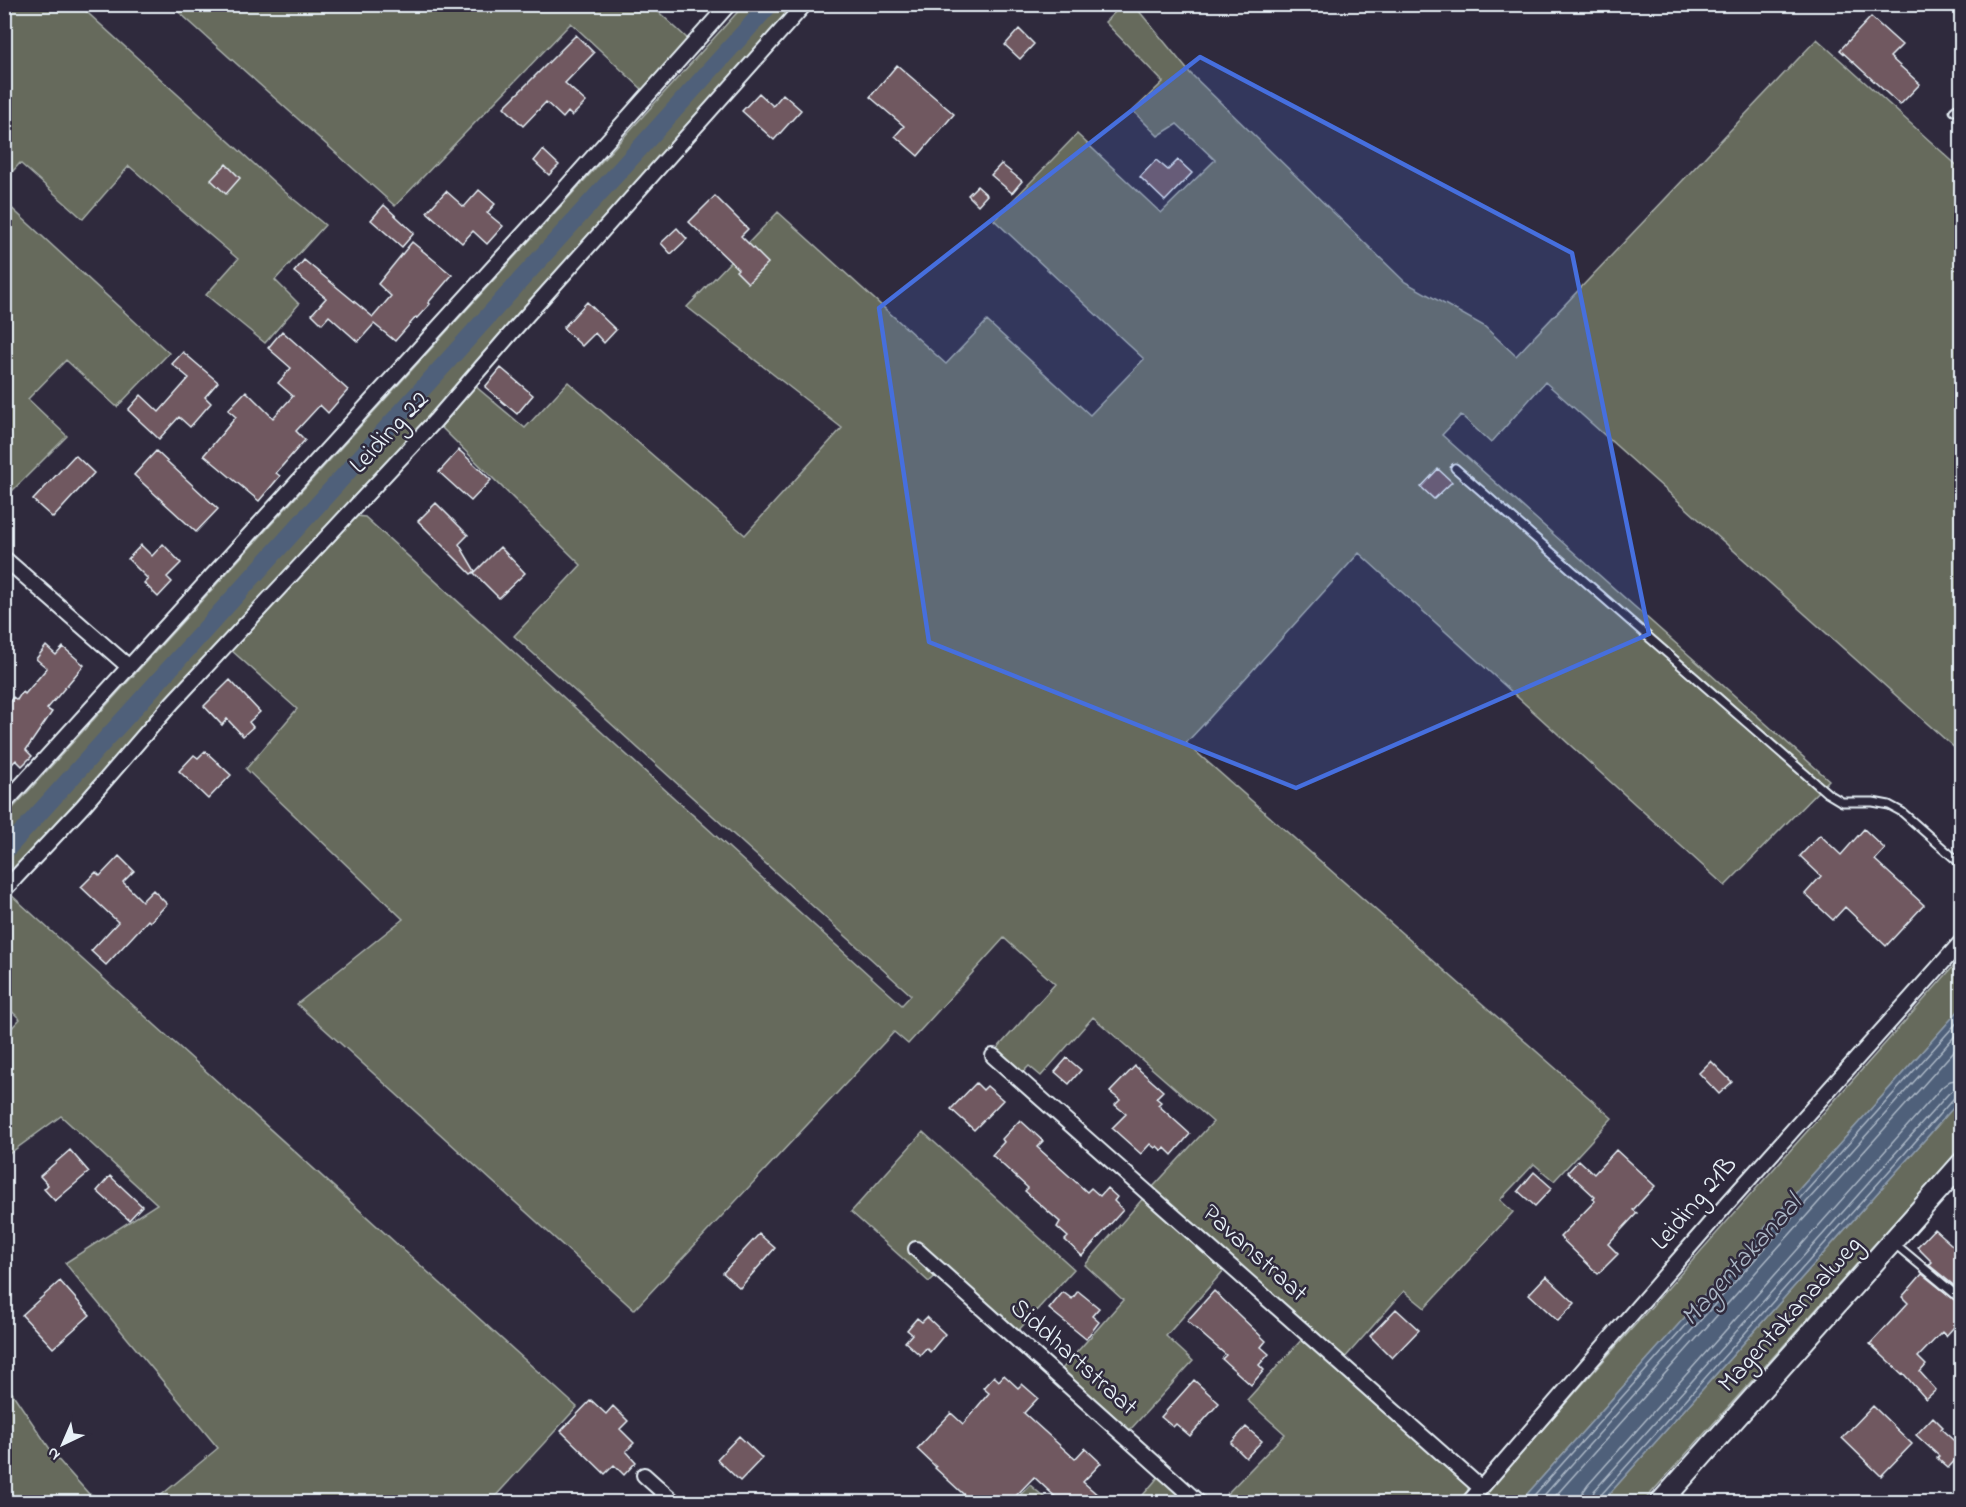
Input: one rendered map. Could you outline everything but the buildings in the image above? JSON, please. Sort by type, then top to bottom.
[{"type":"street","name":"Leiding 22","points":[[4,804],[559,195],[729,4]]},
{"type":"street","name":"Leiding 22","points":[[4,890],[83,806],[180,695],[435,421],[805,4]]},
{"type":"street","points":[[4,558],[129,668]]},
{"type":"street","name":"Leiding 21B","points":[[1468,1503],[1717,1215],[1962,941]]},
{"type":"street","name":"Pavanstraat","points":[[993,1056],[1481,1488]]},
{"type":"street","name":"Magentakanaalweg","points":[[1661,1503],[1962,1163]]},
{"type":"street","name":"Siddhartstraat","points":[[916,1249],[1198,1503]]},
{"type":"street","points":[[644,1475],[674,1503]]},
{"type":"lane","points":[[1954,111],[1962,105]]},
{"type":"lane","points":[[1455,468],[1827,792],[1842,802],[1873,802],[1889,805],[1902,812],[1962,865]]},
{"type":"lane","points":[[1892,1242],[1962,1300]]},
{"type":"highlighted area","points":[[1200,57],[1572,253],[1649,634],[1296,788],[929,642],[879,308]]},
{"type":"green space","points":[[5,5],[79,5],[285,192],[325,225],[275,280],[299,304],[265,343],[206,295],[238,259],[129,166],[83,219],[20,163],[5,180]]},
{"type":"green space","points":[[171,5],[651,5],[689,40],[643,90],[571,23],[395,206]]},
{"type":"green space","points":[[744,5],[797,5],[456,389],[5,884],[4,818]]},
{"type":"green space","points":[[1122,5],[1134,5],[1190,73],[1405,282],[1484,326],[1516,356],[1817,39],[1961,169],[1962,746],[1957,750],[1545,382],[1491,443],[1461,415],[1442,435],[1829,780],[1725,886],[1359,553],[1186,743],[1612,1118],[1554,1181],[1534,1164],[1500,1200],[1513,1212],[1425,1308],[1404,1291],[1343,1360],[1152,1188],[1213,1122],[1093,1017],[1041,1076],[1029,1066],[1021,1074],[994,1052],[1055,984],[1004,938],[908,1044],[894,1032],[634,1310],[297,1004],[403,919],[246,769],[297,709],[231,650],[356,516],[365,517],[902,1005],[911,995],[514,636],[581,565],[439,425],[475,386],[525,428],[568,382],[745,535],[842,428],[687,307],[778,212],[946,364],[987,321],[1090,415],[1144,359],[994,220],[1077,134],[1161,213],[1215,160],[1177,124],[1158,136],[1133,111],[1163,82],[1105,22]]},
{"type":"green space","points":[[5,202],[169,353],[117,407],[66,360],[28,399],[67,436],[5,498]]},
{"type":"green space","points":[[9,893],[577,1407],[490,1502],[153,1502],[218,1448],[65,1263],[157,1204],[61,1116],[5,1155],[5,1035],[20,1019],[5,1005],[4,898]]},
{"type":"green space","points":[[1961,958],[1961,1008],[1520,1502],[1478,1502]]},
{"type":"green space","points":[[1961,1099],[1961,1148],[1643,1502],[1602,1502]]},
{"type":"green space","points":[[923,1132],[1074,1269],[1018,1331],[946,1266],[929,1282],[851,1212]]},
{"type":"green space","points":[[1145,1196],[1225,1269],[1166,1336],[1193,1361],[1129,1431],[1062,1369],[1123,1300],[1085,1265]]},
{"type":"green space","points":[[1304,1337],[1468,1486],[1468,1494],[1460,1502],[1219,1502],[1285,1434],[1247,1400]]},
{"type":"green space","points":[[4,1381],[54,1455],[89,1494],[116,1502],[16,1502],[5,1483]]},
{"type":"green space","points":[[1160,1475],[1191,1502],[1137,1502]]},
{"type":"green space","points":[[1030,1485],[1050,1502],[1013,1502]]},
{"type":"water","name":"Magentakanaal","points":[[1961,1008],[1961,1099],[1602,1502],[1520,1502]]},
{"type":"waterway","points":[[4,852],[770,4]]}]
